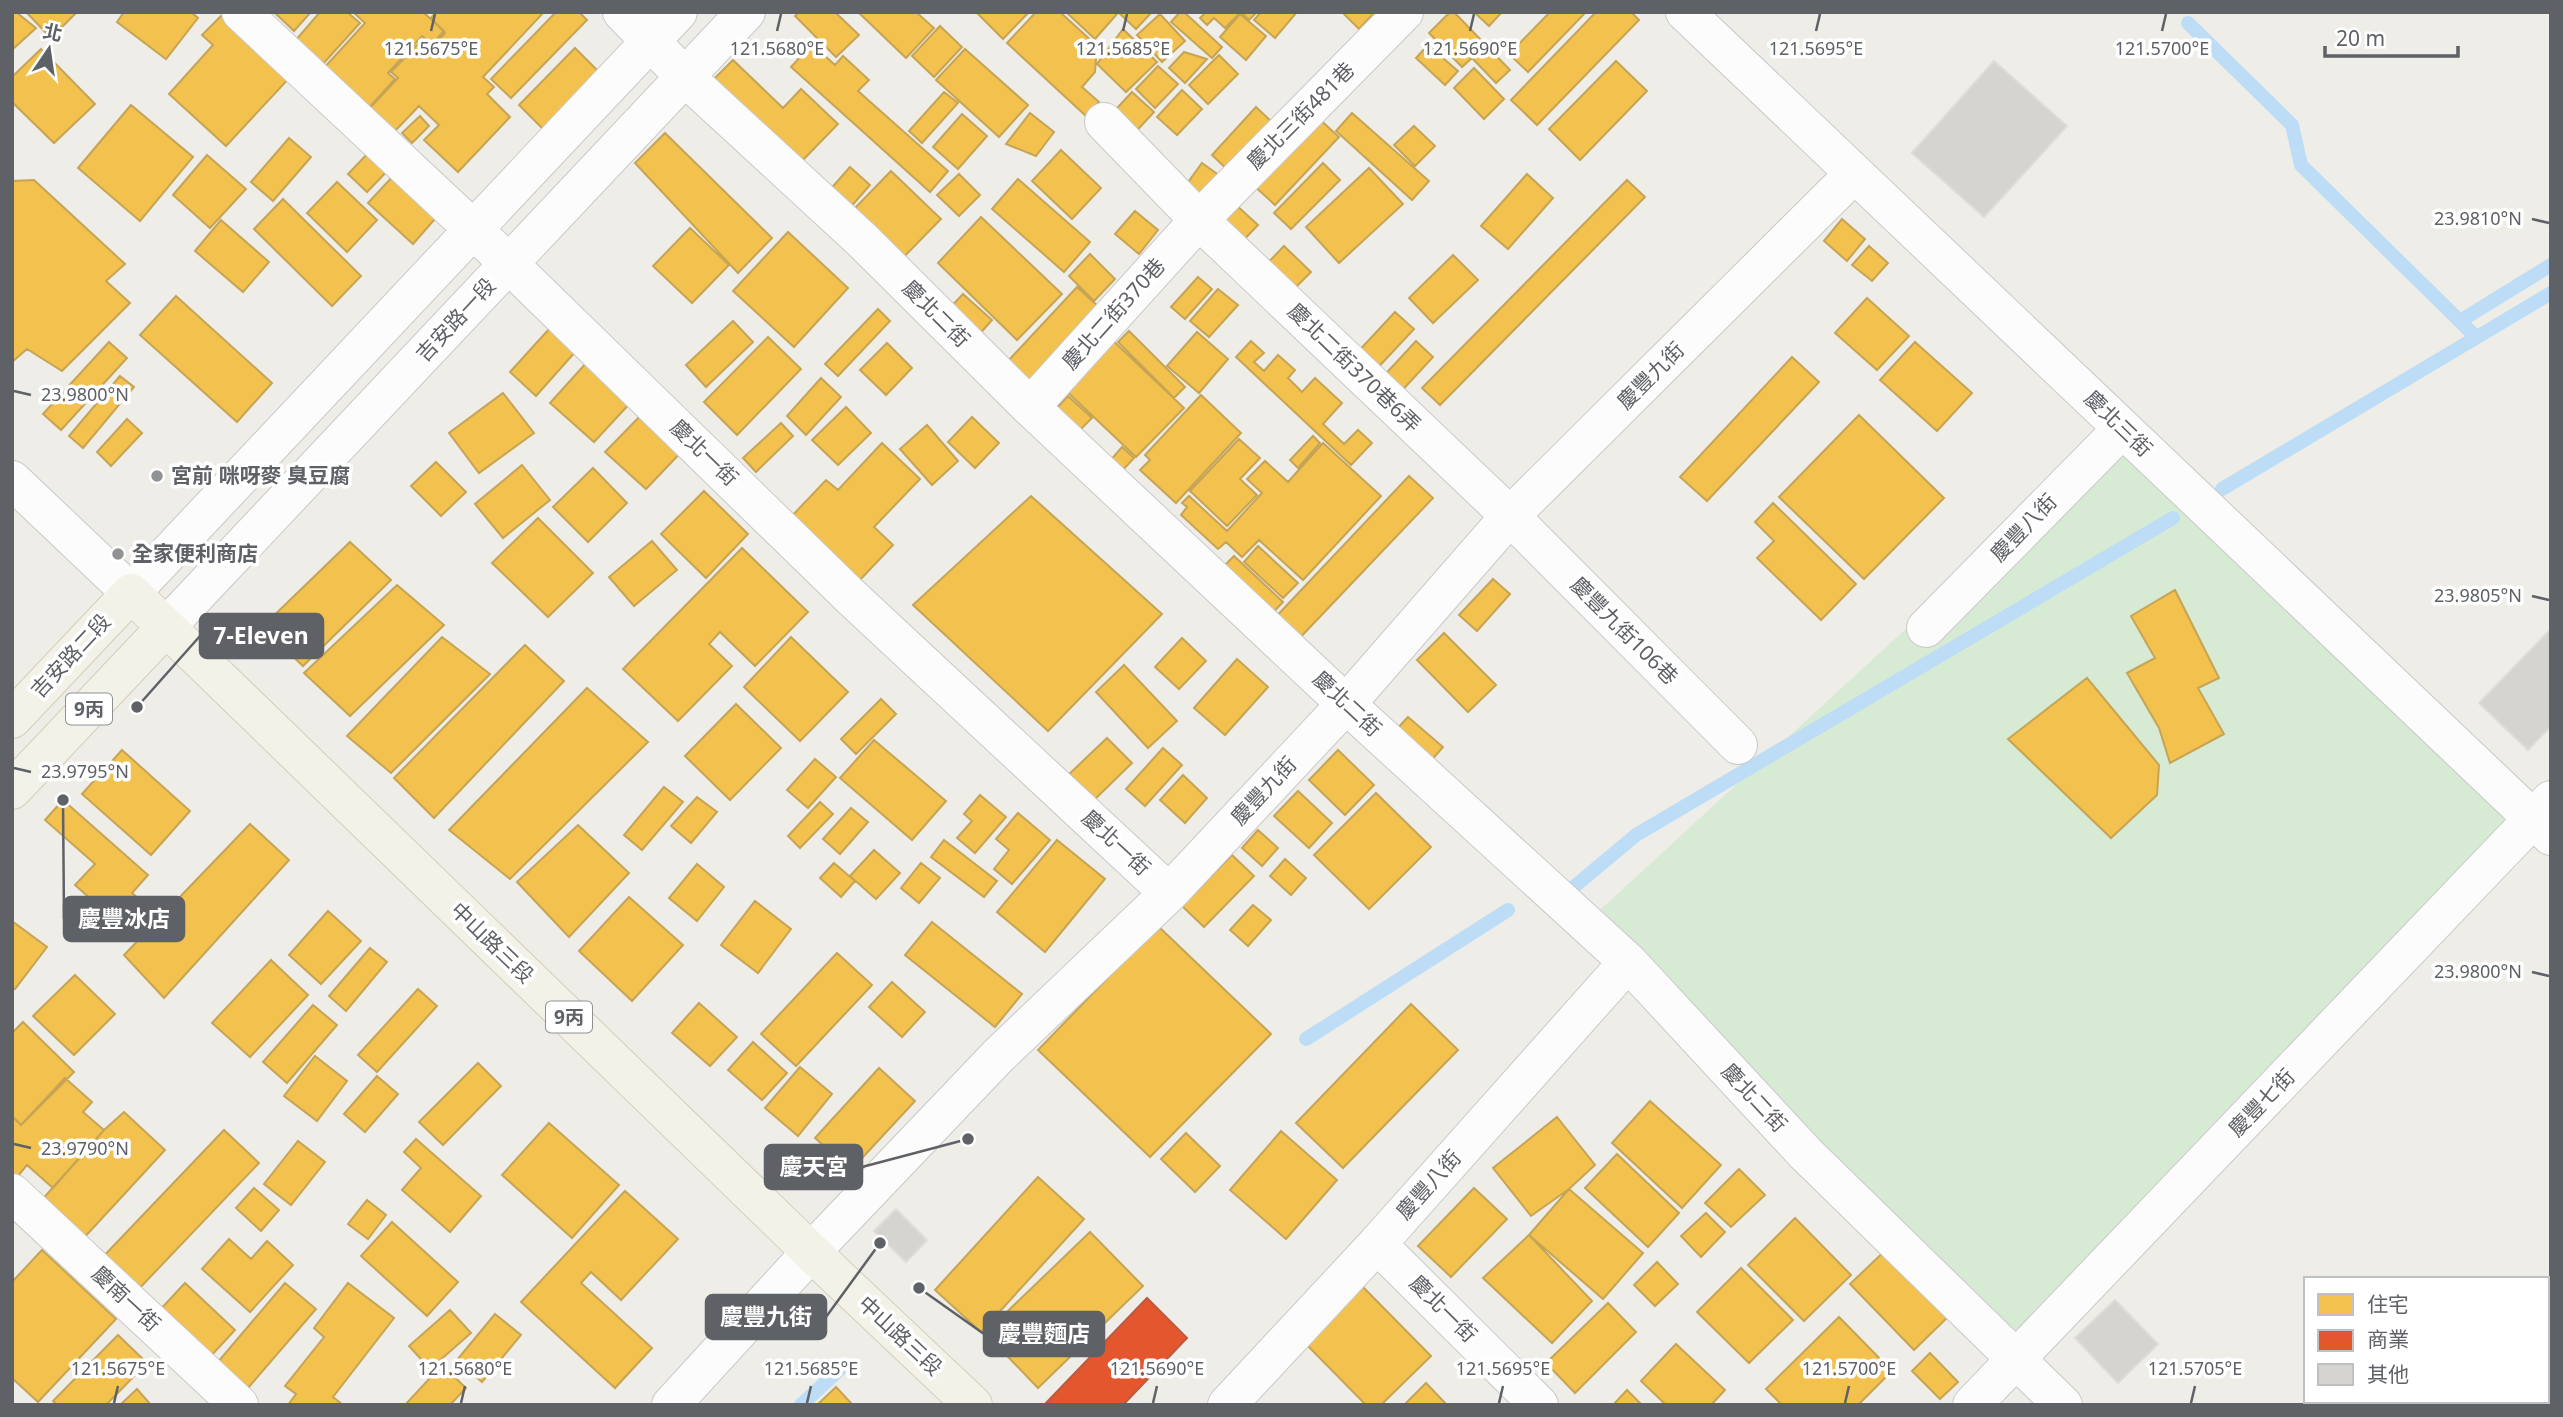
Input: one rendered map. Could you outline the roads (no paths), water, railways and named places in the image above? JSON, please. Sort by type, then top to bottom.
[{"type":"main road","name":"中山路三段","points":[[131,593],[811,1252],[973,1405]]},
{"type":"main road","name":"吉安路二段","points":[[12,719],[131,593]]},
{"type":"main road","name":"9丙","points":[[12,790],[166,627]]},
{"type":"street","name":"慶北一街","points":[[241,12],[474,230],[850,596],[1169,893]]},
{"type":"street","name":"慶北二街","points":[[622,12],[685,77],[862,240],[1030,407],[1346,704],[1628,962],[1805,1153],[2063,1405]]},
{"type":"street","points":[[131,593],[678,12]]},
{"type":"street","name":"吉安路一段","points":[[166,627],[746,12]]},
{"type":"street","name":"慶北三街481巷","points":[[1199,220],[1404,12]]},
{"type":"street","name":"慶北三街","points":[[1685,12],[2122,429],[2545,818]]},
{"type":"street","name":"慶北二街370巷6弄","points":[[1104,122],[1199,220],[1510,516]]},
{"type":"street","name":"慶豐九街","points":[[671,1405],[811,1252],[998,1056],[1169,893],[1346,704],[1510,516],[1854,174]]},
{"type":"street","name":"慶北二街370巷","points":[[1030,407],[1199,220]]},
{"type":"street","name":"慶豐八街","points":[[1926,628],[2122,429]]},
{"type":"street","name":"中山路三段","points":[[12,480],[131,593]]},
{"type":"street","name":"慶豐九街106巷","points":[[1510,516],[1738,745]]},
{"type":"street","name":"慶豐七街","points":[[1972,1405],[2545,818]]},
{"type":"street","name":"慶豐八街","points":[[1227,1405],[1377,1244],[1628,962]]},
{"type":"street","name":"慶南一街","points":[[12,1193],[239,1405]]},
{"type":"street","name":"慶北一街","points":[[1377,1244],[1539,1405]]},
{"type":"waterway","points":[[2188,23],[2292,125],[2301,165],[2476,337]]},
{"type":"waterway","points":[[2460,321],[2551,265]]},
{"type":"waterway","points":[[2222,489],[2551,293]]},
{"type":"waterway","points":[[1575,886],[1636,835],[2173,518]]},
{"type":"waterway","points":[[1306,1039],[1508,910]]},
{"type":"waterway","points":[[801,1405],[839,1370]]},
{"type":"place","name":"宮前 咪呀麥 臭豆腐","points":[[157,476]]},
{"type":"place","name":"全家便利商店","points":[[118,554]]},
{"type":"place","name":"7-Eleven","points":[[137,707]]},
{"type":"place","name":"慶豐冰店","points":[[63,800]]},
{"type":"place","name":"慶天宮","points":[[968,1139]]},
{"type":"place","name":"慶豐九街","points":[[880,1243]]},
{"type":"place","name":"慶豐麵店","points":[[919,1288]]}]
